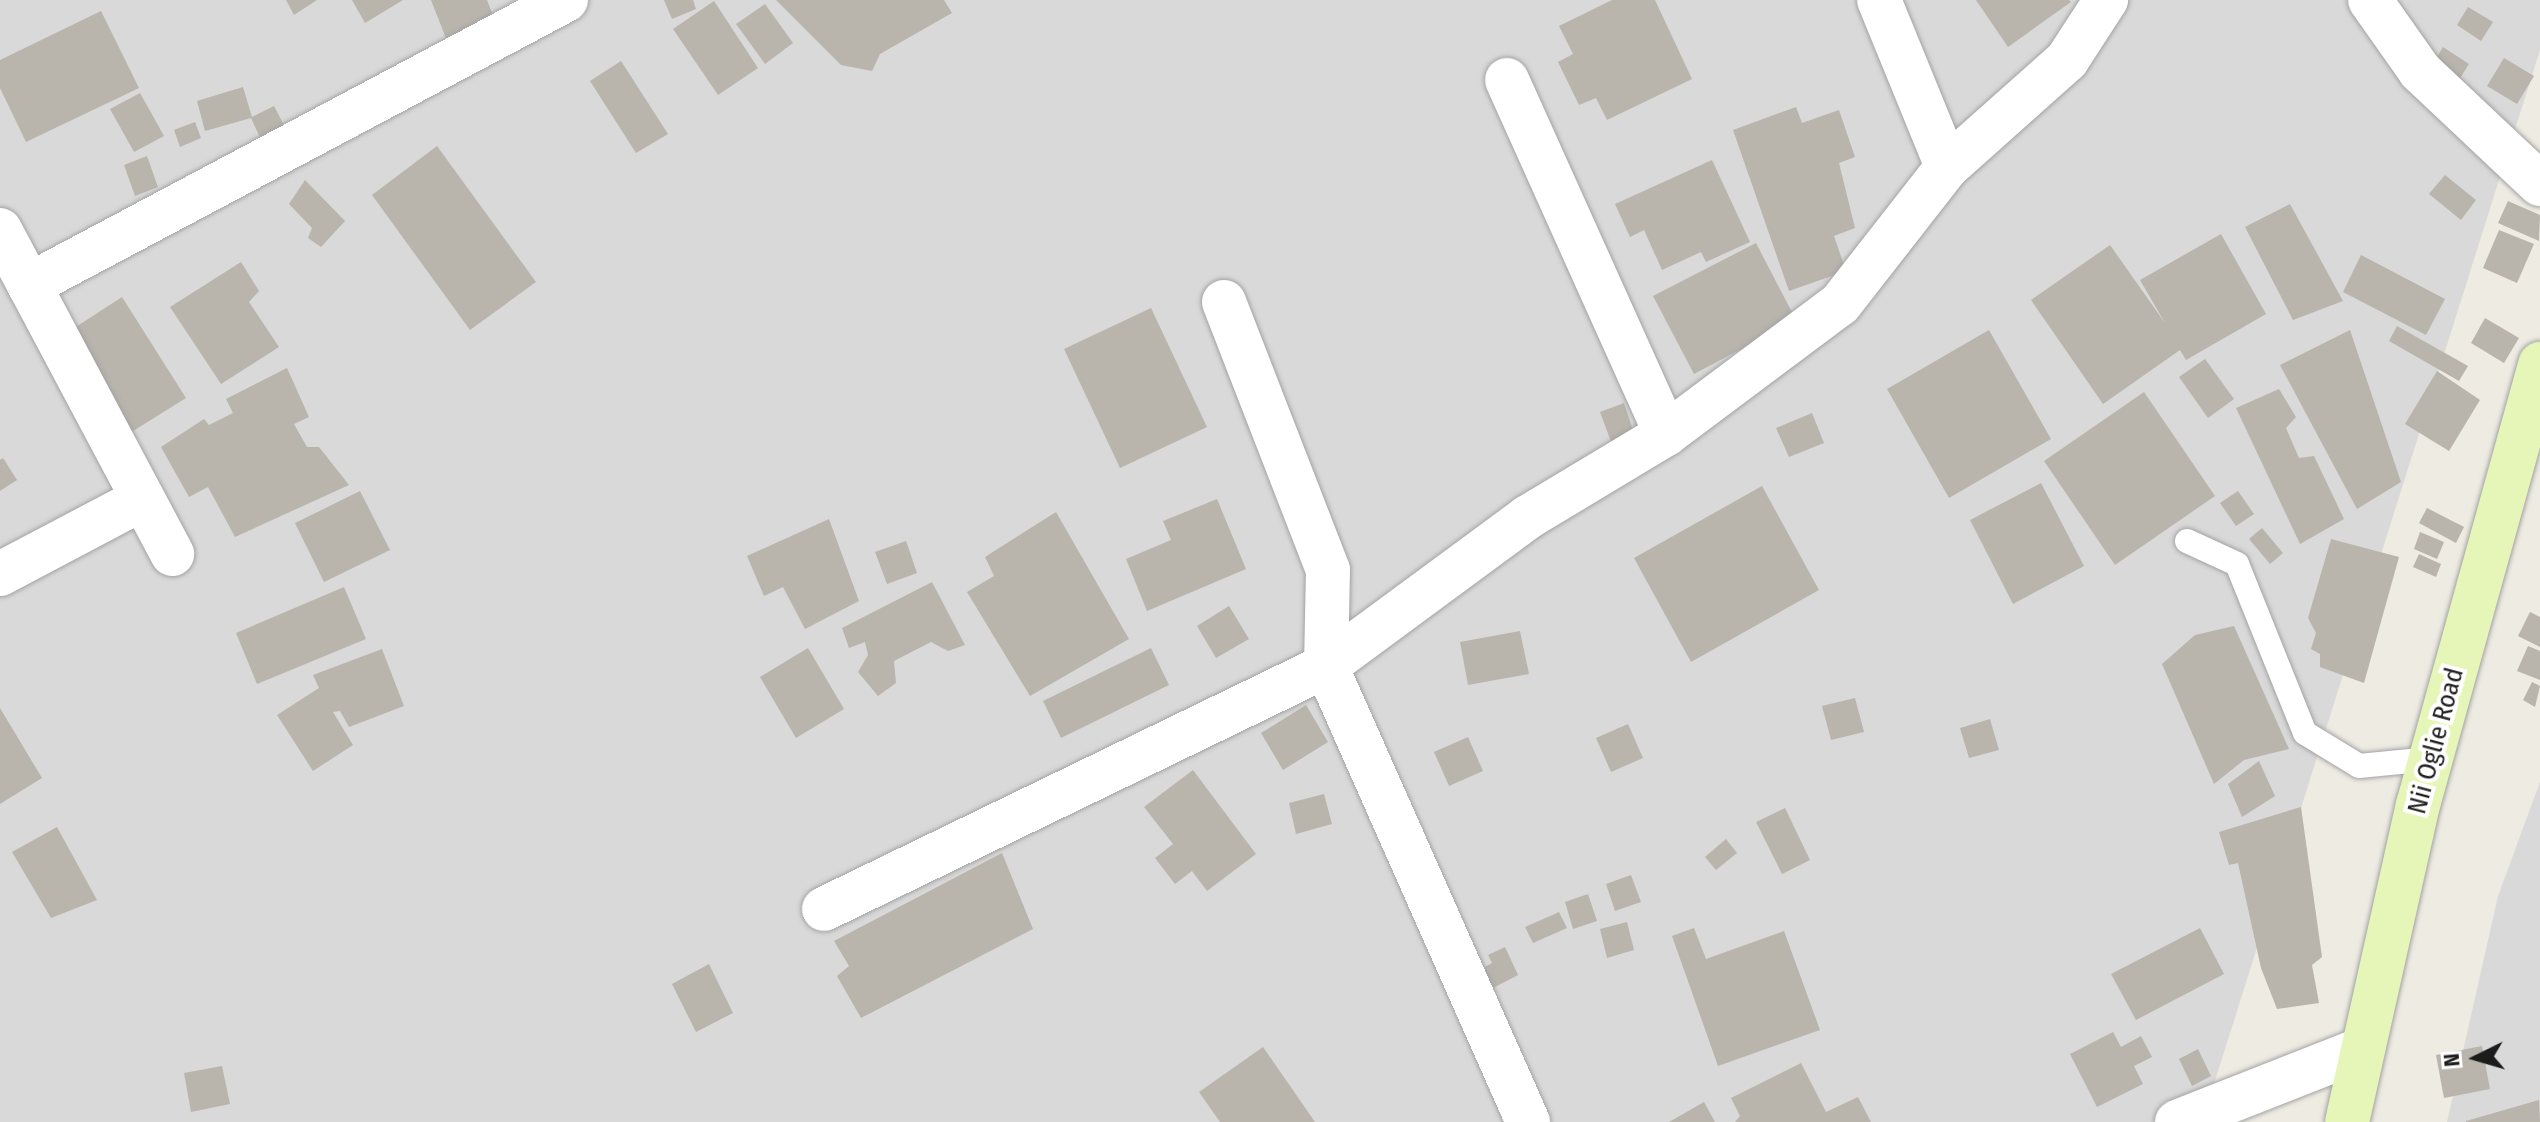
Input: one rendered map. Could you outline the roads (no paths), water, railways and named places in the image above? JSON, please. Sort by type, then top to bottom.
[{"type":"street","points":[[29,285],[566,0]]},
{"type":"street","points":[[1879,0],[1947,167]]},
{"type":"street","points":[[824,909],[1326,666],[1528,517],[1666,434],[1840,304],[1947,167],[2067,60],[2106,0]]},
{"type":"street","points":[[2370,0],[2420,71],[2540,184]]},
{"type":"street","points":[[1507,80],[1666,434]]},
{"type":"street","points":[[0,230],[172,554]]},
{"type":"street","points":[[1224,302],[1328,570],[1326,666],[1528,1122]]},
{"type":"street","name":"Nii Oglie Road","points":[[2347,1122],[2360,1050],[2431,759],[2533,414],[2540,364]]},
{"type":"street","points":[[0,574],[142,499]]},
{"type":"street","points":[[2177,1122],[2360,1050]]},
{"type":"lane","points":[[2187,541],[2237,564],[2305,733],[2359,766],[2431,759]]}]
